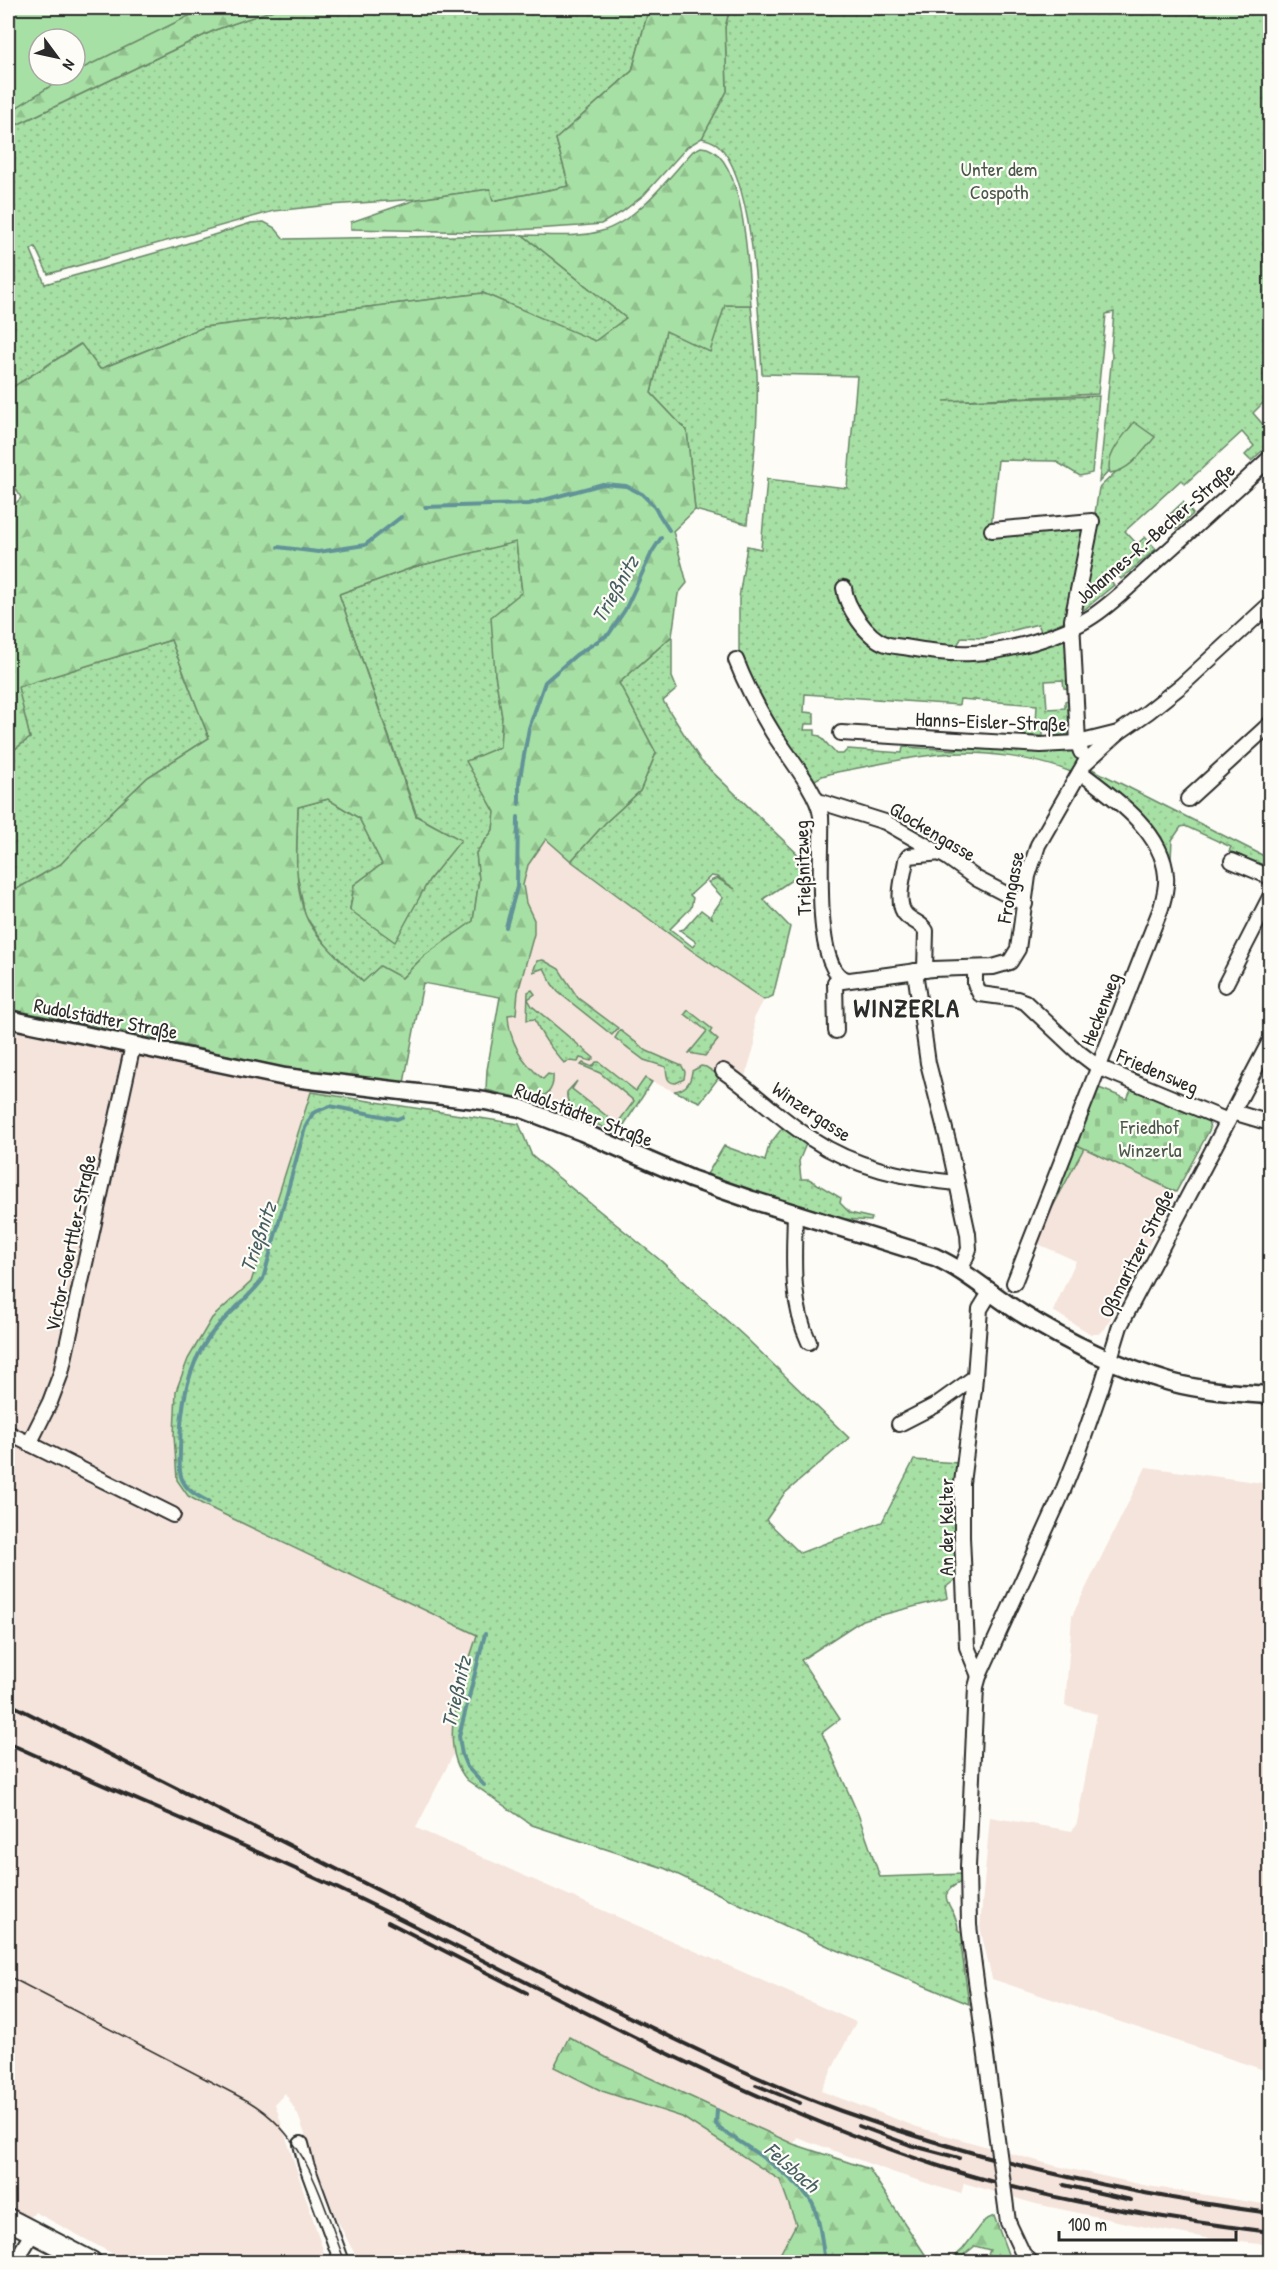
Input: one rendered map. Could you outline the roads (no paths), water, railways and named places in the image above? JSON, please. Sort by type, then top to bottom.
[{"type":"main road","points":[[8,2219],[91,2262]]},
{"type":"street","name":"Johannes-R.-Becher-Straße","points":[[844,588],[849,607],[872,635],[885,644],[955,653],[1001,649],[1072,627],[1093,616],[1141,576],[1270,458]]},
{"type":"street","points":[[992,530],[1092,521],[1072,627],[1078,743],[1083,767]]},
{"type":"street","name":"Hanns-Eisler-Straße","points":[[841,733],[1041,745],[1078,743],[1118,733],[1182,685],[1270,603]]},
{"type":"street","name":"Trießnitzweg","points":[[736,660],[759,709],[818,801],[821,824],[820,900],[825,930],[836,973],[842,979],[848,980]]},
{"type":"street","points":[[1188,799],[1270,724]]},
{"type":"street","name":"Frongasse","points":[[920,971],[975,969],[1003,965],[1015,956],[1018,949],[1028,876],[1038,845],[1083,767],[1118,733]]},
{"type":"street","name":"Heckenweg","points":[[1014,1283],[1161,908],[1166,876],[1164,863],[1155,843],[1143,827],[1083,767]]},
{"type":"street","name":"Glockengasse","points":[[818,801],[880,820],[941,853],[977,879],[1024,904]]},
{"type":"street","points":[[941,853],[909,856],[906,860],[901,906],[906,915],[926,931],[920,971],[930,1071],[966,1220],[969,1249],[960,1270]]},
{"type":"street","points":[[1232,861],[1270,877]]},
{"type":"street","points":[[1225,984],[1270,897]]},
{"type":"street","name":"Friedensweg","points":[[975,969],[975,984],[980,994],[1025,1002],[1077,1051],[1098,1067],[1231,1117],[1270,1123]]},
{"type":"street","points":[[836,1031],[835,982],[920,971]]},
{"type":"street","name":"Rudolstädter Straße","points":[[8,1019],[285,1077],[485,1101],[520,1108],[564,1124],[691,1179],[935,1257],[960,1270],[1046,1328],[1110,1358],[1170,1382],[1229,1393],[1270,1395]]},
{"type":"street","name":"Oßmaritzer Straße","points":[[979,1676],[1060,1498],[1088,1428],[1120,1326],[1270,1041]]},
{"type":"street","name":"Victor-Goerttler-Straße","points":[[29,1444],[50,1402],[63,1365],[133,1045]]},
{"type":"street","name":"Winzergasse","points":[[723,1071],[801,1132],[844,1158],[900,1175],[957,1183]]},
{"type":"street","points":[[795,1213],[796,1300],[801,1325],[809,1342]]},
{"type":"street","name":"An der Kelter","points":[[979,1676],[967,1647],[962,1483],[975,1377],[980,1309],[991,1291]]},
{"type":"street","points":[[899,1424],[936,1405],[975,1377]]},
{"type":"street","points":[[8,1433],[173,1515]]},
{"type":"street","points":[[979,1676],[976,1687],[968,1866],[969,1925],[1008,2222],[1023,2254],[1031,2262]]},
{"type":"street","points":[[301,2144],[306,2164],[342,2262]]},
{"type":"street","points":[[15,2262],[33,2232]]},
{"type":"waterway","name":"Trießnitz","points":[[425,507],[529,504],[603,484],[626,486],[642,494],[653,505],[669,530]]},
{"type":"waterway","name":"Trießnitz","points":[[278,547],[318,552],[365,545],[401,517]]},
{"type":"waterway","name":"Trießnitz","points":[[519,804],[519,783],[529,728],[545,682],[576,655],[609,634],[625,610],[661,538]]},
{"type":"waterway","name":"Trießnitz","points":[[506,927],[517,887],[518,817]]},
{"type":"waterway","name":"Trießnitz","points":[[209,1502],[186,1486],[180,1472],[181,1423],[185,1394],[194,1366],[207,1340],[263,1279],[305,1128],[313,1113],[330,1106],[397,1119],[402,1117]]},
{"type":"waterway","name":"Trießnitz","points":[[484,1785],[467,1767],[462,1755],[459,1736],[485,1634]]},
{"type":"waterway","name":"Felsbach","points":[[717,2110],[716,2124],[720,2129],[772,2164],[808,2197],[818,2220],[825,2262]]},
{"type":"tram line","points":[[8,1976],[248,2101],[268,2116],[285,2132],[310,2172],[345,2262]]},
{"type":"railway","points":[[8,1703],[621,2013],[785,2089],[894,2129],[1053,2174],[1161,2196],[1270,2213]]},
{"type":"railway","points":[[8,1743],[320,1880],[720,2079],[867,2141],[942,2167],[1023,2190],[1187,2221],[1270,2232]]},
{"type":"railway","points":[[388,1922],[527,1993]]},
{"type":"railway","points":[[756,2085],[800,2103]]},
{"type":"railway","points":[[859,2126],[910,2145],[959,2158]]},
{"type":"railway","points":[[1064,2185],[1131,2200]]},
{"type":"district","name":"WINZERLA","points":[[907,1007]]},
{"type":"park label","name":"Unter dem Cospoth","points":[[999,180]]},
{"type":"park label","name":"Friedhof Winzerla","points":[[1150,1138]]}]
